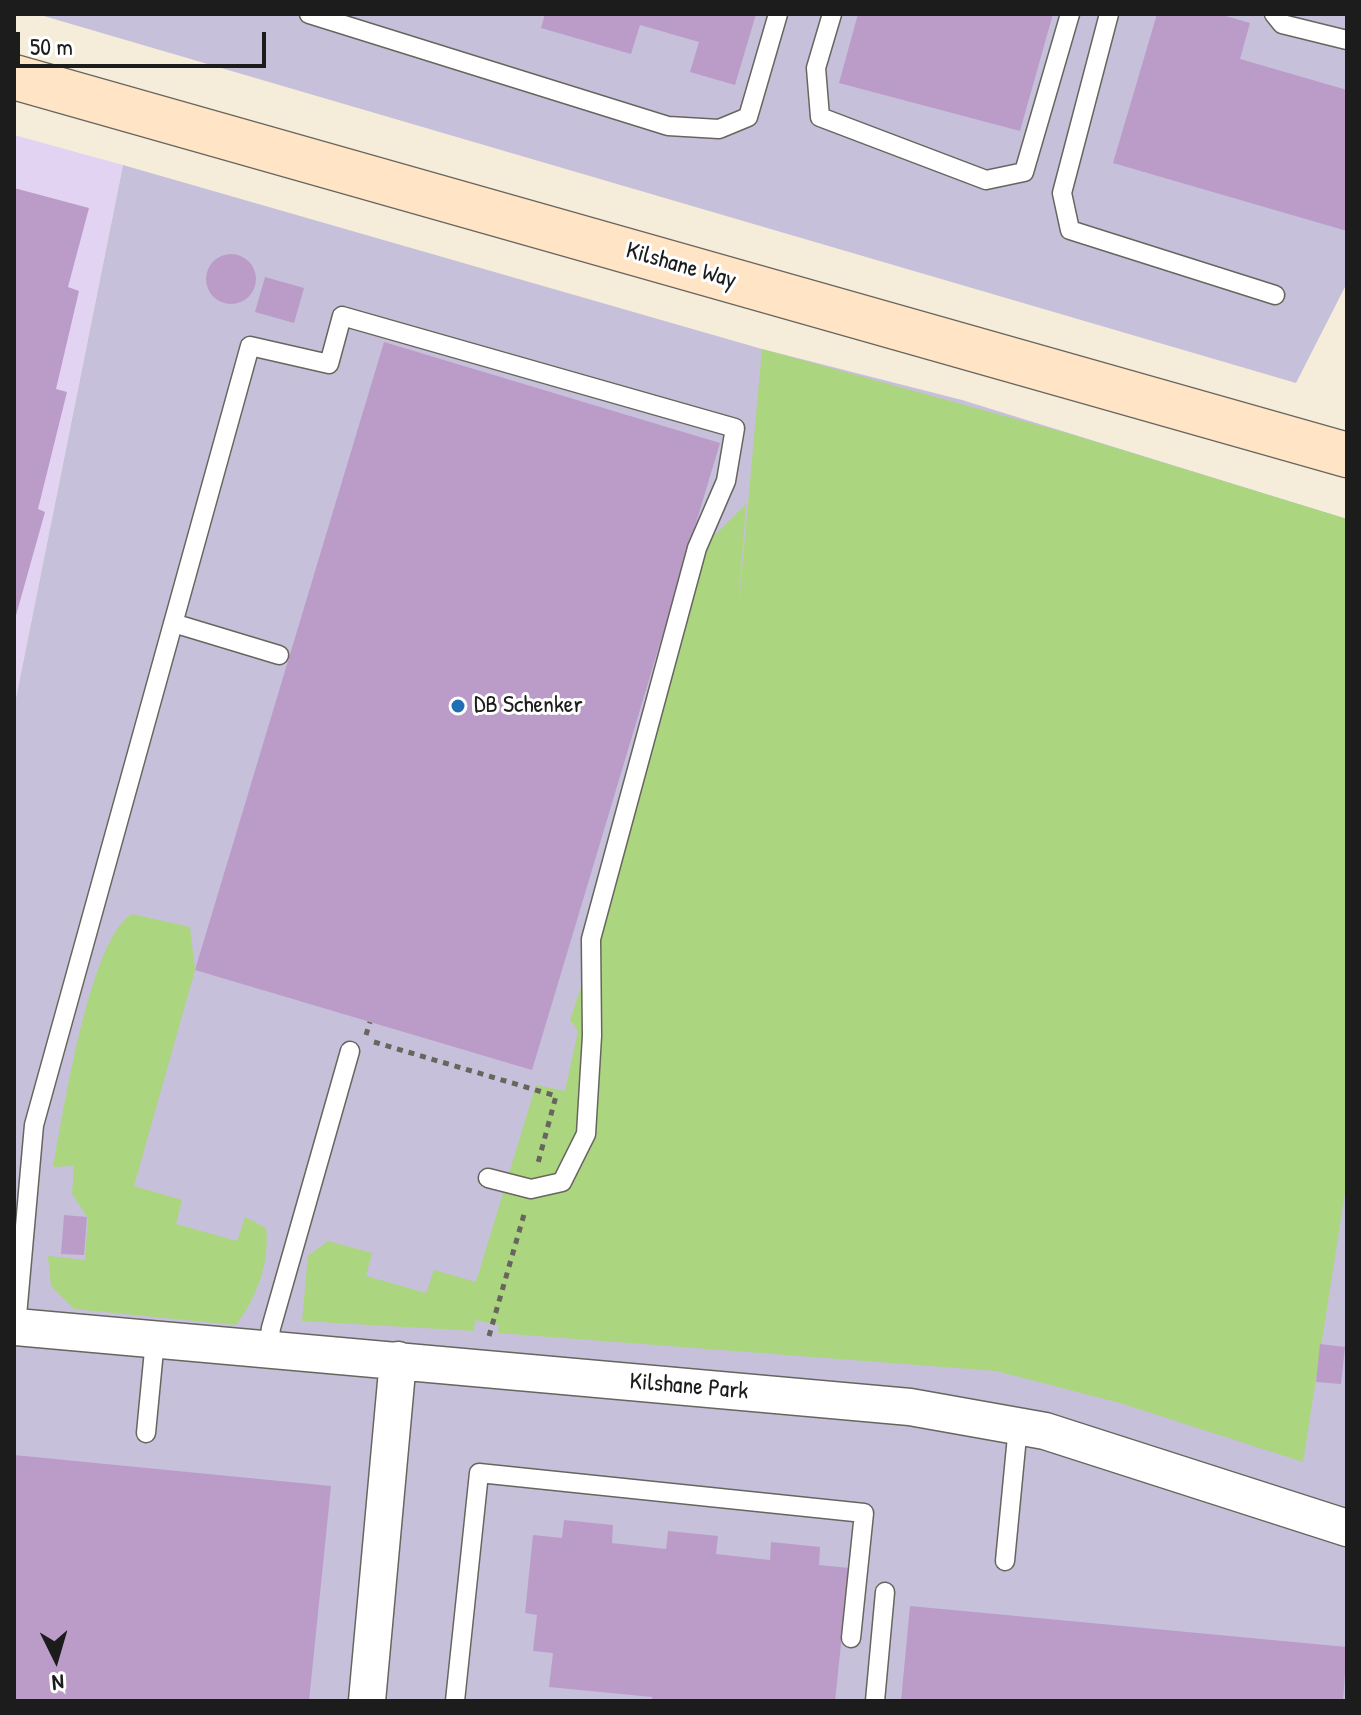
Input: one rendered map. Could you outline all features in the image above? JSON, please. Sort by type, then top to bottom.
[{"type":"street","name":"Kilshane Way","points":[[14,77],[1347,455]]},
{"type":"street","name":"Kilshane Park","points":[[16,1327],[910,1407],[1018,1426],[1271,1501],[1347,1528]]},
{"type":"street","points":[[367,1701],[398,1360]]},
{"type":"lane","points":[[309,14],[668,126],[719,129],[748,117],[778,14]]},
{"type":"lane","points":[[832,14],[816,68],[820,117],[986,180],[1024,172],[1070,14]]},
{"type":"lane","points":[[1109,14],[1062,193],[1070,230],[1275,295]]},
{"type":"lane","points":[[1274,14],[1282,24],[1347,40]]},
{"type":"lane","points":[[16,1327],[34,1125],[250,346],[329,364],[342,316],[735,428],[726,481],[697,548],[591,939],[592,1036],[586,1134],[562,1182],[531,1189],[488,1178]]},
{"type":"lane","points":[[173,623],[279,655]]},
{"type":"lane","points":[[268,1350],[271,1328],[350,1051]]},
{"type":"lane","points":[[146,1433],[155,1340]]},
{"type":"lane","points":[[1005,1561],[1018,1426]]},
{"type":"lane","points":[[455,1701],[479,1473],[864,1513],[851,1638]]},
{"type":"lane","points":[[875,1701],[885,1592]]},
{"type":"shaded area","points":[[37,14],[1347,14],[1347,283],[1296,383]]},
{"type":"shaded area","points":[[14,135],[123,165],[14,708]]},
{"type":"shaded area","points":[[123,165],[762,349],[962,400],[1347,519],[1347,1701],[14,1701],[14,708]]},
{"type":"green space","points":[[762,349],[1070,434],[1347,519],[1347,1180],[1303,1462],[1120,1403],[996,1371],[498,1333],[499,1325],[475,1320],[474,1331],[302,1321],[308,1256],[328,1241],[372,1253],[366,1276],[426,1293],[434,1270],[476,1282],[536,1085],[565,1091],[578,1031],[570,1020],[613,891],[709,541],[746,504],[738,614]]},
{"type":"green space","points":[[132,914],[190,927],[195,970],[134,1186],[182,1200],[176,1224],[237,1241],[245,1217],[266,1228],[264,1267],[250,1303],[236,1325],[74,1309],[51,1286],[48,1256],[85,1260],[88,1218],[72,1194],[74,1166],[53,1167],[71,1071],[91,991],[117,930]]},
{"type":"building","points":[[545,14],[756,14],[735,85],[690,72],[699,42],[640,25],[631,54],[541,28]]},
{"type":"building","points":[[858,14],[1053,14],[1020,131],[839,83]]},
{"type":"building","points":[[1157,14],[1219,14],[1250,23],[1240,59],[1347,90],[1347,231],[1113,163]]},
{"type":"building","points":[[14,188],[89,208],[68,287],[79,291],[56,389],[67,392],[38,509],[45,512],[15,619]]},
{"type":"building","points":[[231,254],[249,261],[256,279],[249,297],[231,304],[213,297],[206,279],[213,261]]},
{"type":"building","points":[[265,277],[304,288],[294,323],[255,312]]},
{"type":"building","name":"DB Schenker","points":[[384,342],[720,443],[532,1070],[195,970]]},
{"type":"building","points":[[64,1215],[87,1217],[84,1255],[61,1254]]},
{"type":"building","points":[[1320,1344],[1345,1347],[1341,1384],[1316,1382]]},
{"type":"building","points":[[14,1455],[331,1486],[309,1701],[14,1701]]},
{"type":"building","points":[[564,1520],[613,1525],[612,1543],[666,1549],[668,1531],[718,1536],[716,1554],[770,1560],[771,1542],[820,1547],[819,1565],[849,1568],[835,1701],[652,1701],[652,1697],[549,1687],[553,1653],[533,1651],[537,1615],[525,1613],[533,1535],[562,1538]]},
{"type":"building","points":[[910,1606],[1347,1647],[1343,1701],[901,1701]]},
{"type":"place","name":"DB Schenker","points":[[458,706]]}]
